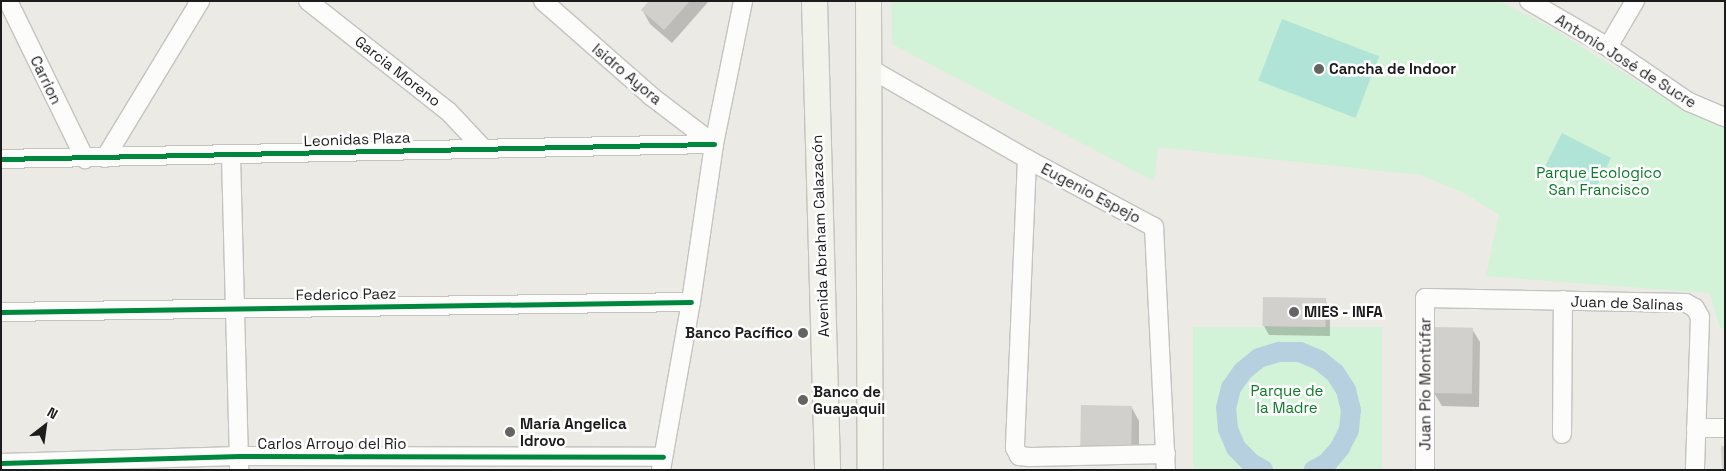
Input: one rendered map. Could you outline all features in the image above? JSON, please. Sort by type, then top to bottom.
[{"type":"main road","name":"Avenida Abraham Calazacón","points":[[814,1],[827,470]]},
{"type":"main road","points":[[868,1],[870,470]]},
{"type":"street","name":"Carrion","points":[[8,1],[84,158]]},
{"type":"street","points":[[105,158],[200,1]]},
{"type":"street","name":"Garcia Moreno","points":[[308,1],[448,111],[482,147]]},
{"type":"street","name":"Isidro Ayora","points":[[543,1],[651,96],[714,144]]},
{"type":"street","points":[[662,463],[691,302],[714,144],[742,1]]},
{"type":"street","name":"Antonio José de Sucre","points":[[1529,1],[1608,46],[1689,102],[1725,117]]},
{"type":"street","points":[[1608,46],[1635,1]]},
{"type":"street","name":"Eugenio Espejo","points":[[869,68],[1027,159],[1154,227],[1166,462]]},
{"type":"street","name":"Leonidas Plaza","points":[[1,159],[231,156],[482,147],[714,144]]},
{"type":"street","points":[[231,156],[239,463]]},
{"type":"street","points":[[1027,159],[1015,448],[1019,456],[1166,462]]},
{"type":"street","name":"Juan de Salinas","points":[[1425,298],[1686,303],[1696,308],[1700,317],[1696,470]]},
{"type":"street","name":"Juan Pío Montúfar","points":[[1424,470],[1425,298]]},
{"type":"street","points":[[1562,434],[1564,300]]},
{"type":"street","name":"Federico Paez","points":[[1,312],[691,302]]},
{"type":"street","points":[[1696,428],[1725,428]]},
{"type":"street","name":"Carlos Arroyo del Rio","points":[[1,463],[662,463]]},
{"type":"green space","name":"Parque Ecologico San Francisco","points":[[891,1],[1499,1],[1548,26],[1680,108],[1725,122],[1725,328],[1720,328],[1710,293],[1486,276],[1499,215],[1466,194],[1421,175],[1158,147],[1154,181],[892,44]]},
{"type":"green space","name":"Cancha de Indoor","points":[[1282,19],[1379,56],[1355,118],[1258,81]]},
{"type":"green space","points":[[1562,133],[1611,158],[1594,191],[1545,166]]},
{"type":"green space","name":"Parque de la Madre","points":[[1193,327],[1382,327],[1382,470],[1193,470]]},
{"type":"building","points":[[649,1],[690,1],[664,30],[641,10]]},
{"type":"building","name":"MIES - INFA","points":[[1263,297],[1326,298],[1325,327],[1262,326]]},
{"type":"building","points":[[1434,327],[1473,328],[1472,394],[1433,393]]},
{"type":"building","points":[[1081,405],[1132,406],[1131,449],[1080,448]]},
{"type":"building","points":[[1721,446],[1725,446],[1725,470],[1722,470]]},
{"type":"waterway","points":[[1263,470],[1251,463],[1236,448],[1228,429],[1226,408],[1231,388],[1243,371],[1259,358],[1279,352],[1300,352],[1319,360],[1335,373],[1346,390],[1351,410],[1349,430],[1340,448],[1327,463],[1314,470]]},
{"type":"cycle path","points":[[1,159],[714,144]]},
{"type":"cycle path","points":[[1,312],[691,302]]},
{"type":"cycle path","points":[[1,463],[239,456],[663,457]]},
{"type":"place","name":"Cancha de Indoor","points":[[1319,69]]},
{"type":"place","name":"MIES - INFA","points":[[1294,312]]},
{"type":"place","name":"Banco Pacífico","points":[[803,333]]},
{"type":"place","name":"Banco de Guayaquil","points":[[803,400]]},
{"type":"place","name":"María Angelica Idrovo","points":[[510,432]]}]
